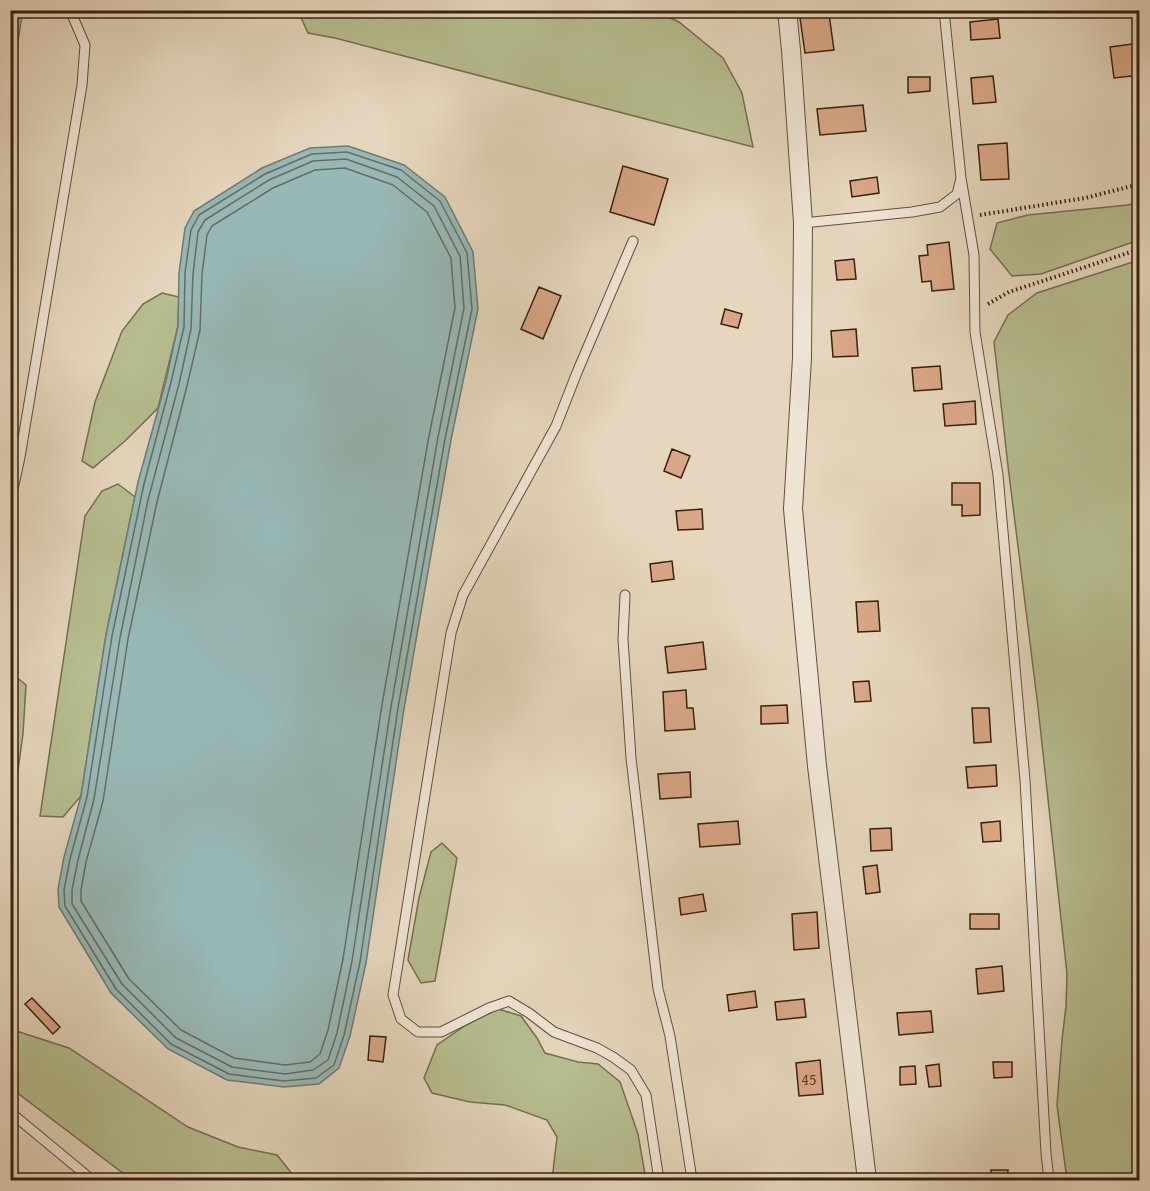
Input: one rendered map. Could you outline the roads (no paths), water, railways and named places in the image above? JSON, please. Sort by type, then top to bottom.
[{"type":"street","points":[[787,10],[803,223],[802,358],[793,509],[817,766],[867,1180]]},
{"type":"lane","points":[[10,503],[82,85],[85,45],[70,10]]},
{"type":"lane","points":[[944,10],[961,178],[974,255],[975,332],[998,475],[1025,780],[1049,1180]]},
{"type":"lane","points":[[803,223],[940,207],[957,194],[961,178]]},
{"type":"lane","points":[[633,241],[556,426],[464,595],[451,633],[393,995],[401,1019],[418,1032],[441,1032],[489,1008],[509,1001],[554,1032],[597,1047],[614,1056],[631,1070],[646,1095],[659,1180]]},
{"type":"lane","points":[[625,595],[623,639],[630,746],[658,989],[670,1036],[692,1180]]},
{"type":"lane","points":[[10,1112],[92,1180]]},
{"type":"water","points":[[11,10],[17,11],[22,16],[18,41],[11,61]]},
{"type":"water","points":[[348,146],[404,165],[445,197],[473,252],[478,309],[451,440],[404,709],[366,963],[350,1036],[339,1068],[319,1084],[284,1087],[227,1080],[168,1049],[111,993],[59,907],[58,889],[64,857],[81,796],[106,635],[138,482],[166,381],[178,326],[179,273],[185,228],[194,211],[262,168],[310,148]]}]
